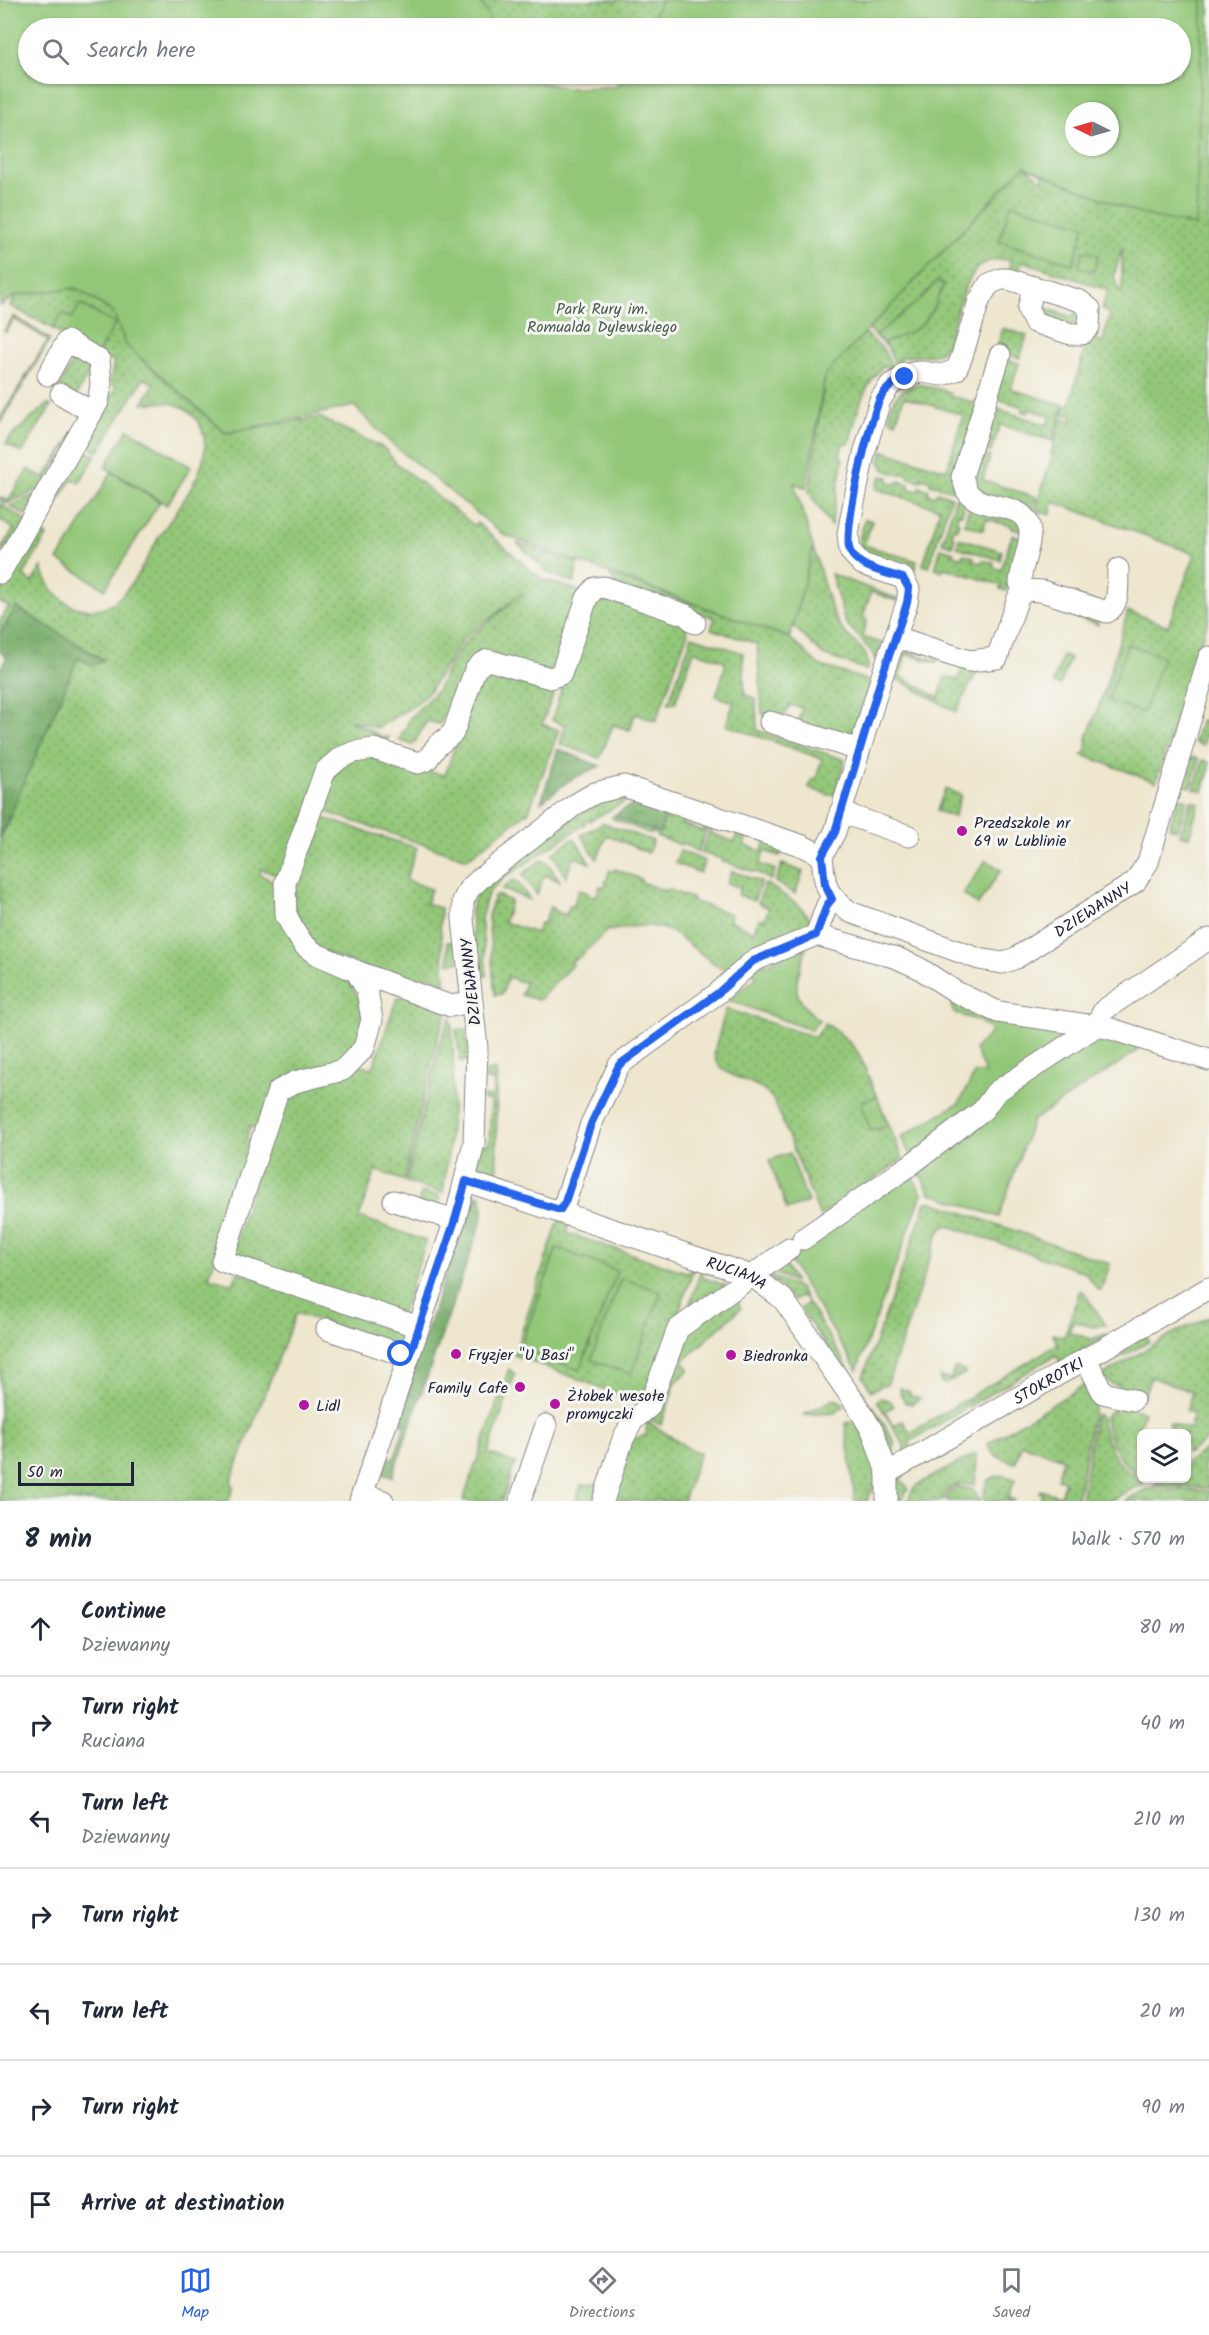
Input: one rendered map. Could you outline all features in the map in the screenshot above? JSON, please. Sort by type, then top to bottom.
[{"type":"street","points":[[816,935],[824,912],[832,899],[825,885],[822,856],[835,832],[907,603],[909,589],[903,578],[862,564],[850,551],[848,534],[854,502],[864,454],[880,400],[891,384],[912,373],[942,375],[956,369],[979,301],[989,284],[1008,279],[1034,287]]},
{"type":"street","points":[[0,573],[98,402],[101,385],[99,360],[67,342],[48,375]]},
{"type":"street","points":[[1000,355],[962,477],[968,492],[977,499],[1017,511],[1028,524],[1029,537],[1020,583],[1025,590]]},
{"type":"street","points":[[61,394],[92,412]]},
{"type":"street","points":[[1025,590],[1042,591],[1107,612],[1112,610],[1116,602],[1118,569]]},
{"type":"street","points":[[471,1002],[451,1006],[356,971],[316,954],[304,945],[286,915],[285,883],[325,771],[340,758],[354,752],[374,749],[418,763],[427,760],[437,746],[453,733],[475,670],[488,660],[550,678],[561,674],[587,598],[595,588],[604,586],[686,615],[695,623]]},
{"type":"street","points":[[896,637],[969,661],[998,658],[1018,598],[1025,590]]},
{"type":"street","name":"DZIEWANNY","points":[[832,899],[850,912],[979,959],[1002,963],[1016,958],[1090,911],[1135,882],[1148,862],[1209,657]]},
{"type":"street","points":[[785,721],[860,750]]},
{"type":"street","name":"DZIEWANNY","points":[[361,1498],[455,1220],[474,1143],[477,1048],[462,919],[463,902],[470,889],[501,861],[576,804],[595,793],[624,786],[803,846],[822,856]]},
{"type":"street","points":[[840,812],[909,836]]},
{"type":"street","points":[[560,1210],[565,1202],[591,1124],[619,1065],[718,993],[753,961],[816,935],[897,958],[919,968],[956,992],[998,1012],[1108,1028],[1152,1044],[1209,1060]]},
{"type":"street","points":[[603,1501],[623,1439],[633,1420],[649,1407],[678,1329],[909,1166],[983,1110],[996,1092],[1095,1027],[1104,1010],[1209,939]]},
{"type":"street","points":[[356,971],[367,990],[372,1020],[364,1048],[343,1070],[295,1082],[278,1091],[222,1260],[419,1327]]},
{"type":"street","name":"RUCIANA","points":[[466,1181],[560,1210],[752,1276],[783,1299],[873,1432],[887,1473],[887,1501]]},
{"type":"street","points":[[394,1201],[455,1220]]},
{"type":"street","name":"STOKROTKI","points":[[887,1473],[1209,1288]]},
{"type":"street","points":[[327,1329],[409,1357]]},
{"type":"street","points":[[1086,1359],[1103,1393],[1133,1400]]},
{"type":"street","points":[[520,1501],[546,1425]]},
{"type":"street","points":[[361,1498],[383,1501]]},
{"type":"green space","name":"Park Rury im. Romualda Dylewskiego","points":[[0,0],[480,0],[489,18],[18,18],[18,84],[548,84],[567,88],[616,87],[618,84],[1191,84],[1191,18],[652,18],[662,0],[1202,0],[1196,226],[1137,213],[1024,166],[825,375],[806,488],[794,483],[813,547],[790,638],[504,535],[392,444],[354,406],[226,433],[126,345],[113,312],[76,288],[17,295],[0,306]]},
{"type":"green space","points":[[480,0],[662,0],[652,18],[489,18]]},
{"type":"green space","points":[[938,0],[1209,0],[1209,617],[1156,782],[1082,755],[1086,752],[1087,738],[1106,686],[1128,611],[1168,626],[1195,554],[1054,502],[1050,515],[1035,510],[1062,418],[1072,421],[1072,416],[1063,414],[1065,406],[1069,406],[1085,348],[1082,347],[1093,335],[1102,344],[1110,315],[1102,308],[1108,290],[1022,261],[1018,273],[1008,271],[1011,260],[993,260],[976,269],[970,278],[960,300],[947,345],[938,353],[899,358],[903,369],[899,371],[887,347],[869,329],[1024,166],[1043,181],[1044,144],[1038,122],[1065,113],[1065,156],[1119,156],[1119,102],[1097,102],[1150,84],[1191,84],[1191,18],[1094,18]],"holes":[[[1122,248],[1122,291],[1120,292],[1114,276]]]},
{"type":"green space","points":[[1011,204],[1085,226],[1073,264],[999,241]]},
{"type":"green space","points":[[1083,251],[1098,255],[1094,271],[1079,267]]},
{"type":"green space","points":[[937,281],[944,285],[923,323],[908,333],[883,343],[876,335],[923,297]]},
{"type":"green space","points":[[76,288],[113,312],[126,345],[225,433],[319,417],[384,448],[397,464],[475,526],[477,523],[541,579],[583,592],[551,671],[538,670],[477,650],[456,708],[447,706],[440,724],[427,721],[413,745],[399,740],[410,718],[438,689],[448,667],[464,643],[523,593],[462,640],[430,690],[415,705],[377,728],[347,719],[385,738],[389,737],[384,746],[334,755],[281,877],[261,869],[260,875],[280,884],[328,968],[348,979],[360,1001],[363,1023],[357,1047],[340,1066],[294,1075],[259,1129],[250,1126],[246,1140],[254,1143],[209,1277],[233,1284],[238,1272],[405,1328],[399,1347],[296,1313],[231,1481],[234,1486],[229,1501],[0,1501],[0,839],[12,815],[16,607],[0,635],[0,621],[9,607],[0,602],[0,593],[3,589],[2,585],[17,561],[28,556],[42,533],[47,536],[23,576],[32,582],[42,567],[51,588],[77,608],[99,609],[118,599],[132,583],[188,494],[202,461],[205,445],[202,430],[188,410],[169,403],[142,404],[154,384],[144,378],[98,452],[83,443],[116,388],[110,381],[114,361],[110,359],[108,362],[72,319],[63,313],[53,329],[10,306],[17,295]]},
{"type":"green space","points":[[80,304],[115,324],[97,355],[53,329],[62,313],[72,318]]},
{"type":"green space","points":[[1037,306],[1074,317],[1077,306],[1081,308],[1081,326],[1041,319]]},
{"type":"green space","points":[[14,316],[50,339],[0,424],[0,419],[48,340],[14,319],[6,332],[4,331]]},
{"type":"green space","points":[[1003,328],[1027,336],[1020,358],[996,351]]},
{"type":"green space","points":[[865,333],[883,349],[896,374],[883,366],[875,375],[861,402],[849,444],[843,443],[840,456],[843,459],[831,526],[809,492],[825,375]]},
{"type":"green space","points":[[78,352],[95,363],[75,398],[59,387]]},
{"type":"green space","points":[[1004,359],[1019,363],[1011,389],[1064,405],[1053,441],[1000,425],[991,452],[977,447],[988,414],[998,409],[1047,425],[1050,416],[1030,409],[1028,413],[1022,411],[1023,407],[1001,400],[994,392]]},
{"type":"green space","points":[[919,384],[950,392],[950,396],[980,404],[952,485],[956,486],[954,491],[930,484],[931,481],[922,478],[921,481],[909,478],[909,475],[884,470],[880,461],[883,451],[947,470],[963,415],[904,397],[896,422],[890,420],[891,407],[897,396],[906,389]]},
{"type":"green space","points":[[48,404],[51,406],[22,453],[6,444],[10,437]]},
{"type":"green space","points":[[86,415],[42,488],[6,504],[0,501],[0,497],[8,501],[28,469],[44,478]]},
{"type":"green space","points":[[128,429],[191,467],[167,505],[105,467]]},
{"type":"green space","points":[[80,447],[96,456],[79,483],[72,479],[52,513],[49,511],[47,513],[42,510]]},
{"type":"green space","points":[[976,452],[990,456],[983,480],[1036,497],[1032,509],[981,494],[971,480]]},
{"type":"green space","points":[[112,472],[160,502],[105,589],[58,560]]},
{"type":"green space","points":[[880,477],[889,477],[888,482],[898,484],[899,481],[909,484],[908,488],[918,491],[920,487],[929,490],[928,494],[935,496],[937,492],[951,497],[929,567],[923,565],[940,509],[876,489]]},
{"type":"green space","points":[[39,493],[25,515],[10,506]]},
{"type":"green space","points":[[956,497],[966,500],[962,514],[959,513],[956,521],[959,522],[957,529],[954,528],[952,536],[955,538],[952,546],[942,543]]},
{"type":"green space","points":[[971,502],[1016,516],[1025,533],[1012,529],[1012,526],[986,519],[983,530],[964,524]]},
{"type":"green space","points":[[0,504],[27,521],[5,552],[1,548],[14,529],[0,520]]},
{"type":"green space","points":[[865,519],[872,521],[864,545],[917,561],[915,569],[873,557],[860,549],[859,541]]},
{"type":"green space","points":[[1012,535],[1024,538],[1006,591],[1000,589],[1001,585],[944,568],[942,571],[935,569],[941,548],[954,552],[953,555],[962,557],[963,554],[974,557],[973,561],[981,563],[983,560],[994,563],[993,567],[1001,570]]},
{"type":"green space","points":[[959,538],[1002,551],[1000,560],[957,547]]},
{"type":"green space","points":[[517,543],[578,563],[574,583],[549,573]]},
{"type":"green space","points":[[813,547],[837,621],[845,633],[864,652],[868,663],[867,670],[823,655],[793,626]]},
{"type":"green space","points":[[609,574],[790,638],[819,665],[866,680],[869,685],[851,738],[801,727],[799,720],[802,708],[790,705],[785,715],[775,719],[762,714],[757,644],[711,629],[715,618],[616,586]]},
{"type":"green space","points":[[831,574],[898,599],[897,601],[871,592],[863,617],[867,620],[863,635],[865,638],[882,643],[876,662],[874,654],[845,622]]},
{"type":"green space","points":[[599,594],[682,619],[688,632],[656,721],[635,714],[630,730],[613,725],[600,758],[560,744],[565,726],[552,720],[564,681]]},
{"type":"green space","points":[[1067,606],[1097,617],[1098,625],[1061,612]]},
{"type":"green space","points":[[16,607],[104,660],[92,666],[78,658],[0,839],[0,669],[7,657],[0,652],[0,635]]},
{"type":"green space","points":[[692,636],[743,653],[745,695],[756,698],[757,730],[845,760],[835,794],[829,795],[809,788],[812,779],[816,779],[822,759],[726,725],[734,702],[716,696],[725,667],[724,661],[694,651],[675,703],[668,704]]},
{"type":"green space","points":[[1128,644],[1163,657],[1143,713],[1108,700]]},
{"type":"green space","points":[[904,652],[938,660],[937,663],[906,654],[900,676],[939,698],[945,677],[958,680],[962,668],[977,672],[956,712],[897,679],[897,665]]},
{"type":"green space","points":[[1063,655],[1070,658],[1060,685],[1053,683]]},
{"type":"green space","points":[[491,668],[556,687],[542,724],[559,730],[529,811],[467,859],[317,809],[330,771],[361,755],[445,775],[481,671]]},
{"type":"green space","points":[[1201,720],[1209,722],[1203,746],[1194,742]]},
{"type":"green space","points":[[558,749],[600,766],[570,780],[541,802]]},
{"type":"green space","points":[[1189,758],[1199,759],[1191,787],[1182,785]]},
{"type":"green space","points":[[1203,760],[1209,762],[1209,771],[1203,791],[1194,789]]},
{"type":"green space","points":[[945,789],[961,795],[954,817],[937,811]]},
{"type":"green space","points":[[616,796],[634,797],[587,820],[585,824],[503,879],[488,893],[481,918],[487,976],[475,977],[471,909],[478,891],[596,801]]},
{"type":"green space","points":[[1178,797],[1187,800],[1178,830],[1169,827]]},
{"type":"green space","points":[[642,800],[668,808],[665,819],[670,820],[673,810],[686,814],[683,824],[703,831],[707,821],[710,822],[698,852],[682,843],[681,845],[613,819],[612,816]]},
{"type":"green space","points":[[642,800],[668,808],[660,833],[616,817],[622,810]]},
{"type":"green space","points":[[1191,801],[1199,803],[1189,837],[1180,835]]},
{"type":"green space","points":[[314,815],[417,848],[406,880],[431,889],[426,904],[441,908],[440,924],[447,999],[440,997],[443,982],[426,976],[421,990],[322,951],[298,929],[291,885]]},
{"type":"green space","points":[[603,823],[653,841],[648,853],[607,835],[597,859],[581,835]]},
{"type":"green space","points":[[713,823],[711,833],[734,842],[738,831],[747,834],[744,845],[761,851],[766,840],[784,847],[780,856],[764,851],[760,864],[775,870],[771,880],[759,872],[701,853]]},
{"type":"green space","points":[[574,838],[590,863],[574,857],[566,877],[553,853]]},
{"type":"green space","points":[[680,851],[705,861],[700,873],[675,863]]},
{"type":"green space","points":[[541,860],[547,862],[560,881],[544,875],[537,895],[522,875]]},
{"type":"green space","points":[[986,860],[1001,870],[978,905],[963,894]]},
{"type":"green space","points":[[782,864],[803,872],[795,894],[775,882]]},
{"type":"green space","points":[[615,869],[641,879],[641,882],[666,891],[667,889],[693,899],[692,901],[731,914],[730,920],[753,932],[759,919],[764,920],[769,908],[758,903],[764,885],[767,884],[800,906],[814,924],[728,972],[675,934],[664,929],[650,926],[610,931],[609,929],[571,962],[573,964],[539,1000],[521,995],[525,983],[508,977],[502,994],[495,995],[488,916],[494,897],[497,895],[511,901],[504,922],[536,933],[540,923],[544,923],[550,907],[566,915],[570,905],[573,906],[579,889],[596,897],[600,886],[604,887],[610,870],[614,872]]},
{"type":"green space","points":[[732,871],[761,882],[754,901],[738,895],[740,888],[727,883]]},
{"type":"green space","points":[[513,880],[518,882],[530,900],[502,889]]},
{"type":"green space","points":[[457,941],[459,962],[449,963],[447,942]]},
{"type":"green space","points":[[806,947],[797,987],[802,1003],[819,1020],[811,1030],[728,1000],[757,977],[751,970]]},
{"type":"green space","points":[[406,994],[447,1012],[437,1039],[404,1181],[376,1170],[359,1217],[426,1241],[401,1316],[239,1260],[233,1250],[280,1097],[357,1064],[373,1068],[397,998]]},
{"type":"green space","points":[[955,998],[1137,1046],[1137,1051],[1032,1121],[999,1217],[930,1193],[901,1137],[959,1103],[975,1073],[985,1073],[975,1049],[992,1031],[979,1021],[954,1013],[951,1006]]},
{"type":"green space","points":[[726,1009],[815,1037],[825,1023],[844,1037],[859,1054],[903,1159],[820,1216],[773,1100],[759,1087],[728,1073],[716,1061],[714,1052]]},
{"type":"green space","points":[[451,1016],[452,1104],[443,1193],[406,1182],[440,1042]]},
{"type":"green space","points":[[467,1029],[468,1061],[460,1061],[456,1030]]},
{"type":"green space","points":[[496,1070],[497,1181],[484,1175],[478,1167],[481,1144],[489,1144],[491,1101],[483,1100],[483,1096],[493,1097],[494,1081],[485,1080],[486,1071]]},
{"type":"green space","points":[[877,1096],[888,1125],[871,1131],[862,1108],[863,1101]]},
{"type":"green space","points":[[790,1153],[808,1202],[787,1210],[769,1160]]},
{"type":"green space","points":[[910,1172],[922,1194],[857,1370],[788,1258]]},
{"type":"green space","points":[[422,1192],[440,1196],[437,1208],[418,1204]]},
{"type":"green space","points":[[480,1194],[483,1217],[392,1477],[382,1474],[388,1457],[394,1459],[405,1425],[396,1422],[469,1204],[474,1197]]},
{"type":"green space","points":[[930,1201],[1110,1264],[1101,1290],[1097,1289],[1086,1273],[944,1226],[938,1234],[888,1383],[871,1391],[863,1377],[926,1203]]},
{"type":"green space","points":[[559,1219],[570,1223],[567,1233],[689,1273],[693,1264],[696,1264],[644,1404],[514,1355]]},
{"type":"green space","points":[[557,1248],[617,1271],[580,1370],[520,1348]]},
{"type":"green space","points":[[783,1262],[795,1282],[770,1271]]},
{"type":"green space","points":[[702,1267],[705,1267],[702,1277],[727,1286],[685,1318]]},
{"type":"green space","points":[[766,1274],[799,1288],[865,1395],[862,1396],[800,1309],[808,1303],[802,1295],[794,1301]]},
{"type":"green space","points":[[621,1278],[661,1292],[631,1374],[591,1360]]},
{"type":"green space","points":[[1080,1290],[1084,1292],[1106,1325],[1093,1327],[1073,1321],[1069,1332],[1092,1339],[1106,1334],[1105,1338],[1061,1363],[1056,1355],[909,1442],[914,1451],[904,1457],[904,1445],[877,1401],[881,1398],[889,1400],[894,1406],[885,1412],[893,1426],[903,1421],[910,1433],[1058,1344],[1052,1334],[1064,1337]]},
{"type":"green space","points":[[734,1296],[741,1308],[683,1361],[690,1370],[676,1382],[661,1425],[650,1419],[684,1332]]},
{"type":"green space","points":[[1209,1317],[1209,1438],[1191,1451],[1191,1429],[1189,1429],[1194,1414],[1186,1411],[1192,1392],[1151,1377],[1144,1397],[1110,1383],[1101,1376],[1172,1334]]},
{"type":"green space","points":[[1144,1334],[1149,1342],[1099,1369],[1094,1361]]},
{"type":"green space","points":[[955,1368],[965,1371],[964,1374],[945,1384],[940,1383],[940,1377],[950,1380]]},
{"type":"green space","points":[[509,1369],[515,1374],[488,1453],[515,1463],[502,1501],[463,1500]]},
{"type":"green space","points":[[1086,1384],[1089,1393],[1097,1391],[1077,1501],[1040,1501],[1042,1494],[1040,1490],[1060,1496],[1065,1481],[1057,1479],[1063,1459],[1022,1444],[1015,1463],[994,1454],[988,1443]]},
{"type":"green space","points":[[899,1388],[910,1392],[909,1395],[920,1398],[912,1404],[906,1403]]},
{"type":"green space","points":[[834,1399],[840,1401],[844,1406],[835,1413],[803,1415]]},
{"type":"green space","points":[[873,1406],[895,1443],[893,1456],[888,1454],[869,1412]]},
{"type":"green space","points":[[1129,1407],[1144,1412],[1137,1429],[1137,1474],[1121,1458],[1109,1435],[1105,1417],[1109,1412]]},
{"type":"green space","points":[[1095,1415],[1100,1415],[1113,1453],[1122,1465],[1137,1478],[1137,1483],[1144,1483],[1109,1501],[1081,1501]]},
{"type":"green space","points":[[647,1421],[691,1450],[700,1452],[683,1501],[607,1501],[629,1440],[646,1435]]},
{"type":"green space","points":[[850,1421],[857,1422],[876,1465],[878,1483],[867,1498],[868,1501],[855,1501],[845,1424]]},
{"type":"green space","points":[[1169,1422],[1189,1429],[1170,1429]]},
{"type":"green space","points":[[1209,1447],[1209,1453],[1203,1466],[1209,1488],[1153,1486],[1156,1483],[1191,1483],[1191,1459]]},
{"type":"green space","points":[[975,1454],[977,1459],[975,1485],[954,1486],[947,1491],[942,1501],[908,1501],[918,1484]]},
{"type":"green space","points":[[1002,1475],[1015,1479],[1008,1498],[1016,1501],[984,1501],[984,1491],[989,1480]]},
{"type":"green space","points":[[900,1478],[908,1488],[902,1501],[894,1501],[894,1488]]},
{"type":"green space","points":[[601,1484],[595,1501],[576,1501],[581,1485]]},
{"type":"green space","points":[[957,1486],[973,1489],[981,1501],[945,1501],[948,1493]]},
{"type":"green space","points":[[1146,1489],[1209,1491],[1209,1501],[1124,1501]]},
{"type":"place","name":"Przedszkole nr 69 w Lublinie","points":[[962,831]]},
{"type":"place","name":"Fryzjer \"U Basi\"","points":[[456,1354]]},
{"type":"place","name":"Biedronka","points":[[731,1355]]},
{"type":"place","name":"Family Cafe","points":[[520,1387]]},
{"type":"place","name":"Żłobek wesołe promyczki","points":[[555,1404]]},
{"type":"place","name":"Lidl","points":[[304,1405]]},
{"type":"route","points":[[401,1354],[409,1357],[466,1181],[560,1210],[565,1202],[591,1124],[619,1065],[718,993],[753,961],[816,935],[820,920],[832,899],[825,885],[822,856],[835,832],[881,679],[907,603],[909,589],[903,578],[862,564],[850,551],[848,534],[864,454],[880,400],[891,384],[905,377]]}]
